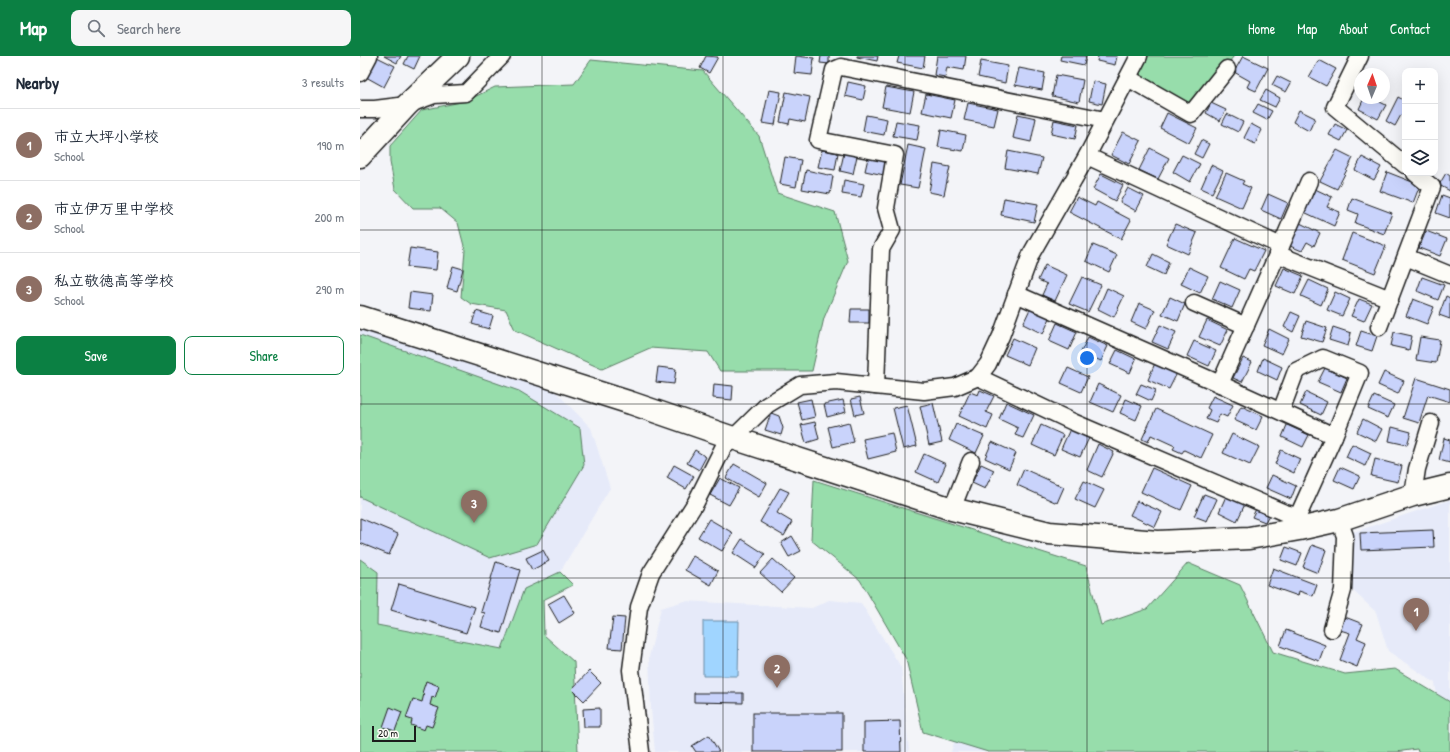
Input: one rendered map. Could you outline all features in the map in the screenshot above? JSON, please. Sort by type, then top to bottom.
[{"type":"street","points":[[360,71],[369,56]]},
{"type":"street","points":[[360,156],[407,105],[458,56]]},
{"type":"street","points":[[360,109],[375,110],[407,105],[434,95],[466,94],[502,56]]},
{"type":"street","points":[[641,752],[631,670],[639,607],[651,573],[696,502],[724,448],[767,405],[800,385],[836,382],[924,391],[955,387],[978,377],[988,364],[998,343],[1031,254],[1087,156],[1140,56]]},
{"type":"street","points":[[1360,56],[1335,107],[1402,163]]},
{"type":"street","points":[[876,386],[881,249],[892,230],[886,208],[895,155],[818,140],[834,70],[842,61],[1105,120]]},
{"type":"street","points":[[1128,78],[1191,114],[1227,69]]},
{"type":"street","points":[[1087,156],[1279,250],[1390,299]]},
{"type":"street","points":[[1379,327],[1432,187],[1419,176]]},
{"type":"street","points":[[1220,384],[1309,181]]},
{"type":"street","points":[[1406,257],[1450,275]]},
{"type":"street","points":[[1016,294],[1334,436]]},
{"type":"street","points":[[1194,303],[1246,326]]},
{"type":"street","points":[[360,317],[631,403],[733,438],[952,509],[1049,533],[1158,542],[1249,538],[1298,523],[1339,520],[1414,495],[1450,486]]},
{"type":"street","points":[[1281,412],[1296,371],[1323,358],[1360,374],[1298,523]]},
{"type":"street","points":[[978,377],[1087,428],[1285,512],[1298,523]]},
{"type":"street","points":[[1414,495],[1417,469],[1431,423]]},
{"type":"street","points":[[952,509],[971,461]]},
{"type":"street","points":[[1332,629],[1342,590],[1345,536],[1339,520]]},
{"type":"shaded area","points":[[360,329],[551,387],[591,428],[610,488],[560,572],[524,589],[502,649],[377,625],[378,572],[360,559]]},
{"type":"shaded area","points":[[1450,500],[1450,752],[1446,752],[1435,683],[1388,651],[1376,612],[1350,588],[1351,533]]},
{"type":"shaded area","points":[[829,600],[861,603],[901,667],[909,752],[655,752],[651,709],[649,657],[661,608],[684,601],[812,608]]},
{"type":"shaded area","points":[[958,731],[1015,752],[951,752]]},
{"type":"green space","points":[[1146,56],[1234,56],[1192,105],[1137,74]]},
{"type":"green space","points":[[591,60],[703,71],[759,136],[777,193],[835,212],[848,261],[824,318],[812,371],[720,371],[708,352],[650,348],[602,369],[515,330],[506,310],[471,304],[461,297],[465,250],[458,223],[440,208],[413,208],[395,189],[390,162],[390,146],[422,110],[466,101],[495,87],[574,84]]},
{"type":"green space","points":[[360,335],[519,391],[580,428],[584,465],[537,544],[490,558],[360,497]]},
{"type":"green space","points":[[814,480],[1086,566],[1101,625],[1147,609],[1188,563],[1240,585],[1273,652],[1345,674],[1395,669],[1450,702],[1450,752],[1418,752],[1417,749],[1396,752],[988,752],[923,732],[906,659],[860,580],[811,540]]},
{"type":"green space","points":[[360,559],[378,572],[377,625],[502,649],[524,589],[560,572],[573,585],[543,600],[544,635],[574,662],[578,752],[360,752]]},
{"type":"water","points":[[703,621],[739,621],[738,676],[703,676]]},
{"type":"building","points":[[384,56],[401,56],[397,63]]},
{"type":"building","points":[[408,56],[420,56],[414,69],[404,64]]},
{"type":"building","points":[[706,56],[718,57],[709,73],[700,68]]},
{"type":"building","points":[[796,56],[814,58],[812,75],[794,73]]},
{"type":"building","points":[[821,56],[829,56],[829,64],[820,63]]},
{"type":"building","points":[[857,56],[878,56],[877,61]]},
{"type":"building","points":[[899,56],[925,56],[923,68],[897,63]]},
{"type":"building","points":[[937,56],[966,56],[964,70],[947,67],[945,77],[934,75]]},
{"type":"building","points":[[1061,56],[1086,56],[1084,65],[1060,60]]},
{"type":"building","points":[[1098,56],[1117,56],[1115,65],[1097,61]]},
{"type":"building","points":[[1243,56],[1268,68],[1256,91],[1247,87],[1250,81],[1234,72]]},
{"type":"building","points":[[377,57],[395,66],[384,87],[366,77]]},
{"type":"building","points":[[1319,60],[1336,69],[1326,86],[1309,77]]},
{"type":"building","points":[[981,61],[1008,66],[1005,83],[978,77]]},
{"type":"building","points":[[1019,68],[1045,73],[1042,90],[1015,85]]},
{"type":"building","points":[[1056,75],[1083,80],[1079,102],[1052,96]]},
{"type":"building","points":[[1277,76],[1291,83],[1286,92],[1272,85]]},
{"type":"building","points":[[1093,81],[1106,84],[1102,104],[1089,101]]},
{"type":"building","points":[[848,82],[866,86],[863,100],[845,96]]},
{"type":"building","points":[[886,87],[914,92],[910,112],[882,107]]},
{"type":"building","points":[[769,90],[781,92],[775,125],[762,123]]},
{"type":"building","points":[[1266,90],[1280,98],[1275,107],[1260,100]]},
{"type":"building","points":[[786,92],[810,97],[805,122],[790,119],[789,124],[780,122]]},
{"type":"building","points":[[926,94],[955,100],[951,118],[922,112]]},
{"type":"building","points":[[1398,97],[1402,99],[1402,116],[1395,126],[1386,121]]},
{"type":"building","points":[[968,103],[998,109],[994,126],[964,120]]},
{"type":"building","points":[[1211,103],[1226,110],[1220,121],[1206,113]]},
{"type":"building","points":[[1258,104],[1272,111],[1267,120],[1253,113]]},
{"type":"building","points":[[1361,104],[1386,105],[1378,119],[1359,109]]},
{"type":"building","points":[[1299,110],[1315,118],[1309,131],[1293,122]]},
{"type":"building","points":[[1167,113],[1197,128],[1189,143],[1160,128]]},
{"type":"building","points":[[1018,114],[1036,118],[1031,142],[1013,138]]},
{"type":"building","points":[[1227,114],[1243,122],[1238,132],[1222,124]]},
{"type":"building","points":[[866,115],[887,119],[884,135],[863,131]]},
{"type":"building","points":[[1054,120],[1078,125],[1075,139],[1051,134]]},
{"type":"building","points":[[896,121],[920,125],[917,140],[893,136]]},
{"type":"building","points":[[1251,124],[1262,130],[1255,144],[1244,138]]},
{"type":"building","points":[[1335,124],[1347,130],[1341,141],[1329,135]]},
{"type":"building","points":[[941,130],[966,135],[963,151],[938,147]]},
{"type":"building","points":[[1123,132],[1141,141],[1129,164],[1111,155]]},
{"type":"building","points":[[1201,140],[1209,144],[1202,158],[1194,154]]},
{"type":"building","points":[[908,145],[926,149],[918,188],[900,185]]},
{"type":"building","points":[[1150,148],[1169,158],[1158,179],[1139,170]]},
{"type":"building","points":[[822,150],[838,153],[835,170],[818,167]]},
{"type":"building","points":[[1337,150],[1353,158],[1337,189],[1320,181]]},
{"type":"building","points":[[1008,151],[1042,158],[1038,174],[1005,168]]},
{"type":"building","points":[[844,153],[857,156],[853,174],[840,171]]},
{"type":"building","points":[[1182,155],[1200,164],[1190,182],[1173,172]]},
{"type":"building","points":[[785,157],[801,160],[796,187],[780,184]]},
{"type":"building","points":[[1362,157],[1381,167],[1374,180],[1355,170]]},
{"type":"building","points":[[868,158],[887,161],[884,175],[865,171]]},
{"type":"building","points":[[934,164],[950,167],[944,195],[929,192]]},
{"type":"building","points":[[1211,165],[1223,171],[1212,193],[1201,188]]},
{"type":"building","points":[[806,170],[833,176],[830,194],[802,189]]},
{"type":"building","points":[[1387,172],[1420,185],[1413,203],[1380,191]]},
{"type":"building","points":[[1226,173],[1244,181],[1242,184],[1251,188],[1242,208],[1215,196]]},
{"type":"building","points":[[1446,173],[1450,176],[1450,191],[1439,185]]},
{"type":"building","points":[[1101,174],[1123,185],[1115,201],[1093,189]]},
{"type":"building","points":[[844,180],[864,184],[861,197],[842,194]]},
{"type":"building","points":[[1128,188],[1144,196],[1136,211],[1120,202]]},
{"type":"building","points":[[1315,189],[1332,197],[1327,207],[1340,212],[1334,226],[1304,212]]},
{"type":"building","points":[[1268,194],[1288,203],[1281,219],[1261,210]]},
{"type":"building","points":[[1442,195],[1450,198],[1450,218],[1436,213]]},
{"type":"building","points":[[1077,197],[1095,206],[1097,202],[1131,220],[1121,239],[1069,212]]},
{"type":"building","points":[[1004,198],[1038,204],[1034,222],[1001,215]]},
{"type":"building","points":[[1352,198],[1392,213],[1384,234],[1355,223],[1358,214],[1348,210]]},
{"type":"building","points":[[1300,223],[1320,233],[1314,246],[1307,242],[1302,251],[1290,246]]},
{"type":"building","points":[[1175,224],[1197,233],[1188,254],[1166,244]]},
{"type":"building","points":[[1426,231],[1447,239],[1440,256],[1419,248]]},
{"type":"building","points":[[1352,233],[1386,246],[1375,273],[1342,260]]},
{"type":"building","points":[[1235,238],[1264,251],[1254,271],[1249,269],[1244,279],[1221,268]]},
{"type":"building","points":[[1093,245],[1117,255],[1109,272],[1086,261]]},
{"type":"building","points":[[410,248],[438,252],[436,270],[407,267]]},
{"type":"building","points":[[1153,254],[1169,262],[1164,275],[1147,267]]},
{"type":"building","points":[[1045,265],[1067,275],[1055,301],[1042,295],[1047,284],[1038,280]]},
{"type":"building","points":[[453,266],[463,269],[457,291],[447,288]]},
{"type":"building","points":[[1189,267],[1208,276],[1200,293],[1181,284]]},
{"type":"building","points":[[1284,268],[1303,276],[1295,294],[1276,286]]},
{"type":"building","points":[[1082,277],[1101,285],[1088,312],[1069,304]]},
{"type":"building","points":[[1422,277],[1444,285],[1438,300],[1417,291]]},
{"type":"building","points":[[1309,280],[1328,289],[1321,305],[1301,296]]},
{"type":"building","points":[[1220,281],[1240,290],[1232,308],[1212,299]]},
{"type":"building","points":[[1107,288],[1124,296],[1114,317],[1098,309]]},
{"type":"building","points":[[410,292],[433,295],[431,311],[408,308]]},
{"type":"building","points":[[1335,292],[1350,299],[1342,316],[1327,310]]},
{"type":"building","points":[[1446,296],[1450,298],[1450,319],[1439,315]]},
{"type":"building","points":[[1170,297],[1185,304],[1178,321],[1162,314]]},
{"type":"building","points":[[1359,299],[1372,304],[1364,321],[1351,316]]},
{"type":"building","points":[[1413,299],[1434,307],[1427,324],[1406,316]]},
{"type":"building","points":[[1139,303],[1155,310],[1146,329],[1131,322]]},
{"type":"building","points":[[851,309],[869,309],[869,323],[850,323]]},
{"type":"building","points":[[1030,309],[1050,318],[1043,334],[1023,324]]},
{"type":"building","points":[[476,311],[493,316],[489,329],[472,324]]},
{"type":"building","points":[[1291,312],[1300,316],[1293,332],[1284,327]]},
{"type":"building","points":[[1207,320],[1228,330],[1220,346],[1199,337]]},
{"type":"building","points":[[1306,321],[1327,328],[1322,342],[1301,336]]},
{"type":"building","points":[[1057,323],[1077,332],[1069,350],[1049,341]]},
{"type":"building","points":[[1160,325],[1176,332],[1168,349],[1152,342]]},
{"type":"building","points":[[1333,327],[1351,333],[1348,346],[1329,340]]},
{"type":"building","points":[[1269,329],[1289,339],[1282,354],[1262,345]]},
{"type":"building","points":[[1361,331],[1377,336],[1372,351],[1356,346]]},
{"type":"building","points":[[1394,332],[1412,336],[1409,350],[1391,346]]},
{"type":"building","points":[[1088,337],[1108,346],[1101,361],[1081,352]]},
{"type":"building","points":[[1420,337],[1440,340],[1436,363],[1416,360]]},
{"type":"building","points":[[1013,338],[1035,348],[1028,365],[1005,355]]},
{"type":"building","points":[[1194,341],[1216,351],[1209,366],[1187,356]]},
{"type":"building","points":[[1117,350],[1136,359],[1130,373],[1110,364]]},
{"type":"building","points":[[1243,358],[1252,362],[1242,382],[1233,378]]},
{"type":"building","points":[[1263,358],[1282,367],[1277,380],[1258,371]]},
{"type":"building","points":[[1155,363],[1177,373],[1169,389],[1148,380]]},
{"type":"building","points":[[658,367],[676,369],[674,384],[656,382]]},
{"type":"building","points":[[1068,368],[1088,377],[1081,392],[1061,383]]},
{"type":"building","points":[[1325,368],[1347,378],[1341,392],[1318,382]]},
{"type":"building","points":[[1384,372],[1404,381],[1398,394],[1378,385]]},
{"type":"building","points":[[1416,378],[1450,389],[1450,402],[1428,395],[1419,423],[1403,418]]},
{"type":"building","points":[[714,384],[733,386],[732,400],[713,398]]},
{"type":"building","points":[[1098,384],[1121,395],[1113,412],[1090,402]]},
{"type":"building","points":[[1141,384],[1156,390],[1151,401],[1136,394]]},
{"type":"building","points":[[980,390],[994,396],[986,412],[993,415],[987,429],[959,416],[970,392],[978,395]]},
{"type":"building","points":[[1306,392],[1327,402],[1321,415],[1300,405]]},
{"type":"building","points":[[1213,396],[1233,405],[1227,417],[1220,414],[1216,423],[1206,419],[1210,410],[1207,408]]},
{"type":"building","points":[[1374,396],[1394,405],[1388,418],[1368,409]]},
{"type":"building","points":[[860,397],[864,413],[855,415],[851,399]]},
{"type":"building","points":[[811,399],[815,417],[802,420],[797,402]]},
{"type":"building","points":[[1126,399],[1142,406],[1136,420],[1120,413]]},
{"type":"building","points":[[843,400],[846,412],[827,417],[824,404]]},
{"type":"building","points":[[1006,402],[1034,415],[1023,438],[1015,435],[1018,428],[999,419]]},
{"type":"building","points":[[933,403],[942,442],[929,445],[920,406]]},
{"type":"building","points":[[907,405],[917,446],[903,449],[893,408]]},
{"type":"building","points":[[1241,406],[1263,416],[1256,430],[1234,420]]},
{"type":"building","points":[[1156,409],[1212,435],[1201,458],[1184,450],[1182,453],[1173,449],[1175,446],[1151,435],[1148,442],[1142,439]]},
{"type":"building","points":[[771,413],[779,416],[783,428],[781,435],[765,430]]},
{"type":"building","points":[[1363,419],[1382,429],[1376,441],[1357,432]]},
{"type":"building","points":[[815,422],[819,439],[806,443],[801,425]]},
{"type":"building","points":[[849,422],[854,442],[833,447],[828,427]]},
{"type":"building","points":[[956,424],[984,436],[976,453],[949,440]]},
{"type":"building","points":[[1041,425],[1063,435],[1054,455],[1032,445]]},
{"type":"building","points":[[1287,425],[1309,435],[1303,447],[1282,437]]},
{"type":"building","points":[[1392,427],[1411,432],[1407,445],[1389,441]]},
{"type":"building","points":[[1070,429],[1089,438],[1080,457],[1061,449]]},
{"type":"building","points":[[892,433],[896,452],[868,459],[863,439]]},
{"type":"building","points":[[1232,434],[1259,447],[1250,465],[1223,453]]},
{"type":"building","points":[[1444,438],[1450,440],[1450,463],[1439,460]]},
{"type":"building","points":[[992,442],[1016,453],[1009,469],[985,458]]},
{"type":"building","points":[[1098,444],[1114,452],[1102,477],[1087,470]]},
{"type":"building","points":[[1352,444],[1371,453],[1365,466],[1346,457]]},
{"type":"building","points":[[695,450],[706,457],[699,470],[687,463]]},
{"type":"building","points":[[1281,450],[1300,459],[1294,473],[1275,464]]},
{"type":"building","points":[[924,454],[946,464],[938,482],[916,472]]},
{"type":"building","points":[[1375,459],[1402,466],[1398,482],[1371,476]]},
{"type":"building","points":[[734,464],[767,483],[759,497],[726,478]]},
{"type":"building","points":[[981,464],[994,470],[985,489],[972,483]]},
{"type":"building","points":[[674,465],[694,476],[686,489],[667,478]]},
{"type":"building","points":[[1340,467],[1360,476],[1354,489],[1334,480]]},
{"type":"building","points":[[1152,468],[1192,486],[1181,510],[1141,492]]},
{"type":"building","points":[[1024,469],[1064,487],[1057,503],[1017,485]]},
{"type":"building","points":[[1272,475],[1296,486],[1291,499],[1266,488]]},
{"type":"building","points":[[720,478],[739,488],[729,505],[710,495]]},
{"type":"building","points":[[1084,481],[1104,490],[1095,508],[1075,499]]},
{"type":"building","points":[[780,488],[789,492],[777,513],[792,522],[784,536],[760,522]]},
{"type":"building","points":[[1204,494],[1217,499],[1207,521],[1194,516]]},
{"type":"building","points":[[1227,494],[1246,502],[1237,521],[1219,512]]},
{"type":"building","points":[[1137,501],[1162,512],[1155,527],[1130,515]]},
{"type":"building","points":[[1257,507],[1270,513],[1265,522],[1252,517]]},
{"type":"building","points":[[360,518],[398,534],[389,555],[360,543]]},
{"type":"building","points":[[709,519],[733,533],[722,551],[698,537]]},
{"type":"building","points":[[1433,530],[1434,547],[1361,550],[1360,533]]},
{"type":"building","points":[[792,536],[801,551],[789,557],[781,543]]},
{"type":"building","points":[[742,539],[765,554],[756,568],[733,553]]},
{"type":"building","points":[[1312,545],[1326,550],[1318,573],[1303,567]]},
{"type":"building","points":[[1286,547],[1302,553],[1297,566],[1281,560]]},
{"type":"building","points":[[543,550],[549,561],[532,570],[526,558]]},
{"type":"building","points":[[693,556],[718,571],[711,585],[685,570]]},
{"type":"building","points":[[773,559],[794,578],[781,592],[760,573]]},
{"type":"building","points":[[496,562],[520,570],[501,633],[481,627],[485,613],[481,612]]},
{"type":"building","points":[[1273,568],[1317,585],[1313,596],[1299,591],[1298,596],[1267,585]]},
{"type":"building","points":[[399,584],[475,607],[466,633],[391,610]]},
{"type":"building","points":[[564,595],[575,613],[559,623],[548,604]]},
{"type":"building","points":[[613,617],[625,618],[622,649],[609,648]]},
{"type":"building","points":[[1345,617],[1363,624],[1357,638],[1366,642],[1357,667],[1340,660],[1350,633],[1340,630]]},
{"type":"building","points":[[1286,630],[1325,645],[1319,661],[1280,646]]},
{"type":"building","points":[[589,671],[601,683],[584,701],[572,689]]},
{"type":"building","points":[[426,681],[439,686],[435,698],[432,697],[430,705],[439,708],[432,727],[426,725],[424,730],[411,725],[412,720],[406,718],[413,699],[422,702],[424,694],[422,693]]},
{"type":"building","points":[[694,693],[743,693],[743,703],[694,702]]},
{"type":"building","points":[[390,707],[402,712],[395,731],[383,727]]},
{"type":"building","points":[[600,708],[600,727],[584,727],[583,709]]},
{"type":"building","points":[[753,713],[842,713],[842,752],[753,752]]},
{"type":"building","points":[[900,721],[901,752],[864,752],[864,722]]},
{"type":"building","points":[[709,735],[719,752],[696,752],[692,746]]},
{"type":"place","name":"私立敬徳高等学校","points":[[474,523]]},
{"type":"place","name":"市立大坪小学校","points":[[1416,631]]},
{"type":"place","name":"市立伊万里中学校","points":[[777,688]]}]
